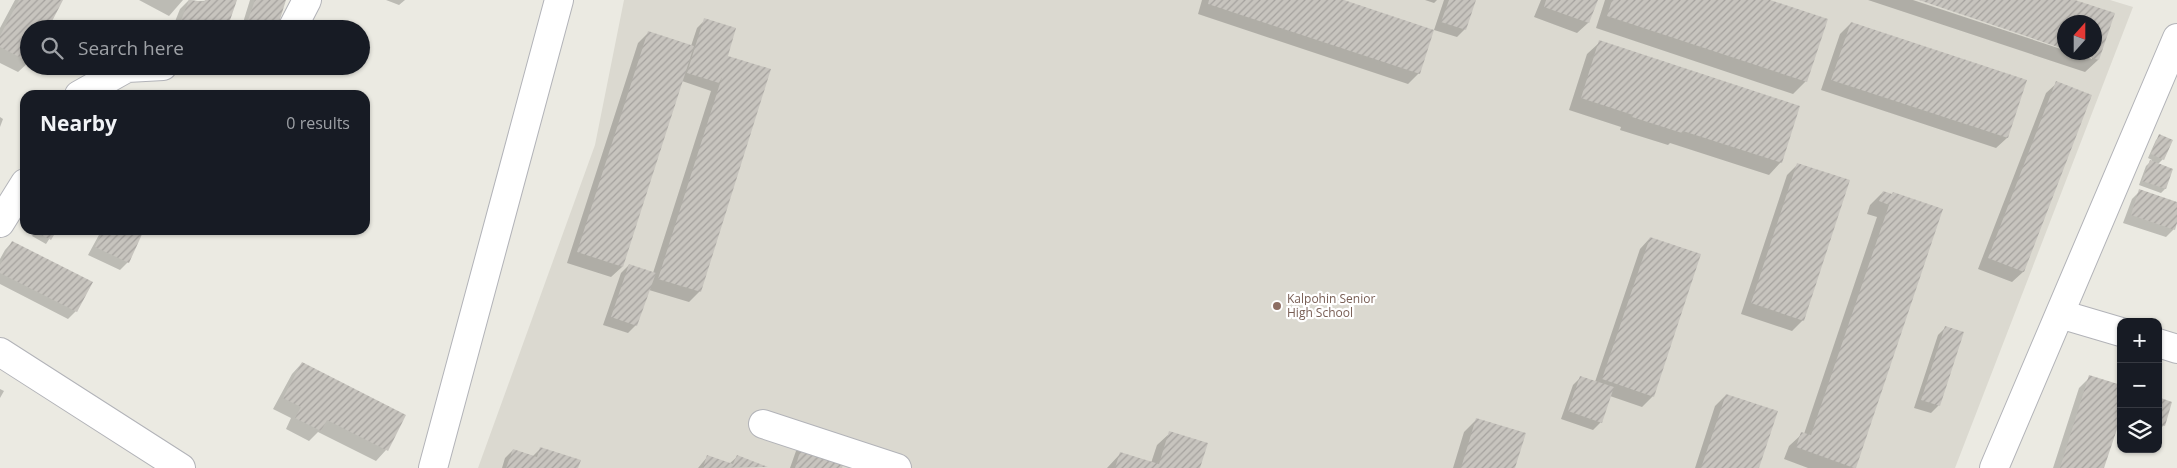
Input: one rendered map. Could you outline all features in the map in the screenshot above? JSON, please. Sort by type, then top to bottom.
[{"type":"street","points":[[297,20],[307,0]]},
{"type":"street","points":[[433,468],[559,0]]},
{"type":"street","points":[[1994,468],[2177,38]]},
{"type":"street","points":[[88,90],[115,75]]},
{"type":"street","points":[[0,223],[20,191]]},
{"type":"street","points":[[2060,314],[2117,331]]},
{"type":"street","points":[[2162,344],[2177,349]]},
{"type":"street","points":[[0,352],[181,468]]},
{"type":"street","points":[[763,424],[897,468]]},
{"type":"shaded area","name":"Kalpohin Senior High School","points":[[624,0],[2110,0],[2133,7],[1955,468],[478,468],[595,145]]},
{"type":"building","points":[[19,0],[63,0],[53,20],[20,20],[20,57],[0,47],[0,36]]},
{"type":"building","points":[[189,0],[204,2],[205,0],[237,0],[230,20],[181,20]]},
{"type":"building","points":[[255,0],[286,0],[280,20],[248,20]]},
{"type":"building","points":[[1209,0],[1344,0],[1434,30],[1420,74],[1208,4]]},
{"type":"building","points":[[1449,0],[1476,0],[1466,30],[1441,22]]},
{"type":"building","points":[[1546,0],[1598,0],[1589,23],[1544,7]]},
{"type":"building","points":[[1612,0],[1770,0],[1828,19],[1807,82],[1607,16]]},
{"type":"building","points":[[1919,0],[2075,0],[2115,13],[2102,51],[2102,15],[2057,15],[2057,47]]},
{"type":"building","points":[[704,18],[736,28],[728,56],[771,69],[701,292],[658,279],[722,77],[719,83],[687,73]]},
{"type":"building","points":[[1851,22],[2027,80],[2008,138],[1831,80]]},
{"type":"building","points":[[648,31],[694,46],[623,267],[577,252]]},
{"type":"building","points":[[1599,40],[1800,106],[1782,163],[1683,131],[1682,133],[1632,117],[1633,115],[1581,98]]},
{"type":"building","points":[[2056,81],[2092,95],[2024,272],[1988,258]]},
{"type":"building","points":[[2159,134],[2173,140],[2164,160],[2151,154]]},
{"type":"building","points":[[2150,160],[2173,169],[2166,189],[2142,181]]},
{"type":"building","points":[[1797,163],[1850,180],[1804,321],[1751,303]]},
{"type":"building","points":[[2139,189],[2177,202],[2175,230],[2131,215]]},
{"type":"building","points":[[1883,191],[1892,194],[1893,192],[1943,209],[1856,468],[1854,468],[1796,447],[1801,432],[1811,435],[1889,205],[1879,201]]},
{"type":"building","points":[[41,235],[54,235],[51,240]]},
{"type":"building","points":[[101,235],[142,235],[129,263],[95,247]]},
{"type":"building","points":[[1650,237],[1701,254],[1654,397],[1602,379]]},
{"type":"building","points":[[12,241],[93,282],[77,312],[0,273],[0,265]]},
{"type":"building","points":[[629,264],[656,273],[637,326],[611,317]]},
{"type":"building","points":[[1945,326],[1964,332],[1940,406],[1921,400]]},
{"type":"building","points":[[302,362],[406,415],[388,451],[327,420],[321,431],[295,418],[301,407],[283,398]]},
{"type":"building","points":[[2089,375],[2117,384],[2117,429],[2104,468],[2060,468]]},
{"type":"building","points":[[1580,376],[1614,387],[1602,423],[1568,411]]},
{"type":"building","points":[[1726,394],[1778,411],[1759,468],[1701,468]]},
{"type":"building","points":[[2162,398],[2172,402],[2165,426],[2162,425]]},
{"type":"building","points":[[1476,418],[1526,433],[1515,468],[1461,468]]},
{"type":"building","points":[[1169,431],[1208,443],[1200,468],[1115,468],[1120,452],[1159,464]]},
{"type":"building","points":[[803,442],[846,457],[842,468],[795,468]]},
{"type":"building","points":[[540,447],[581,460],[578,468],[506,468],[513,449],[537,457]]},
{"type":"building","points":[[707,455],[733,464],[737,455],[768,467],[703,468]]},
{"type":"place","name":"Kalpohin Senior High School","points":[[1277,306]]}]
